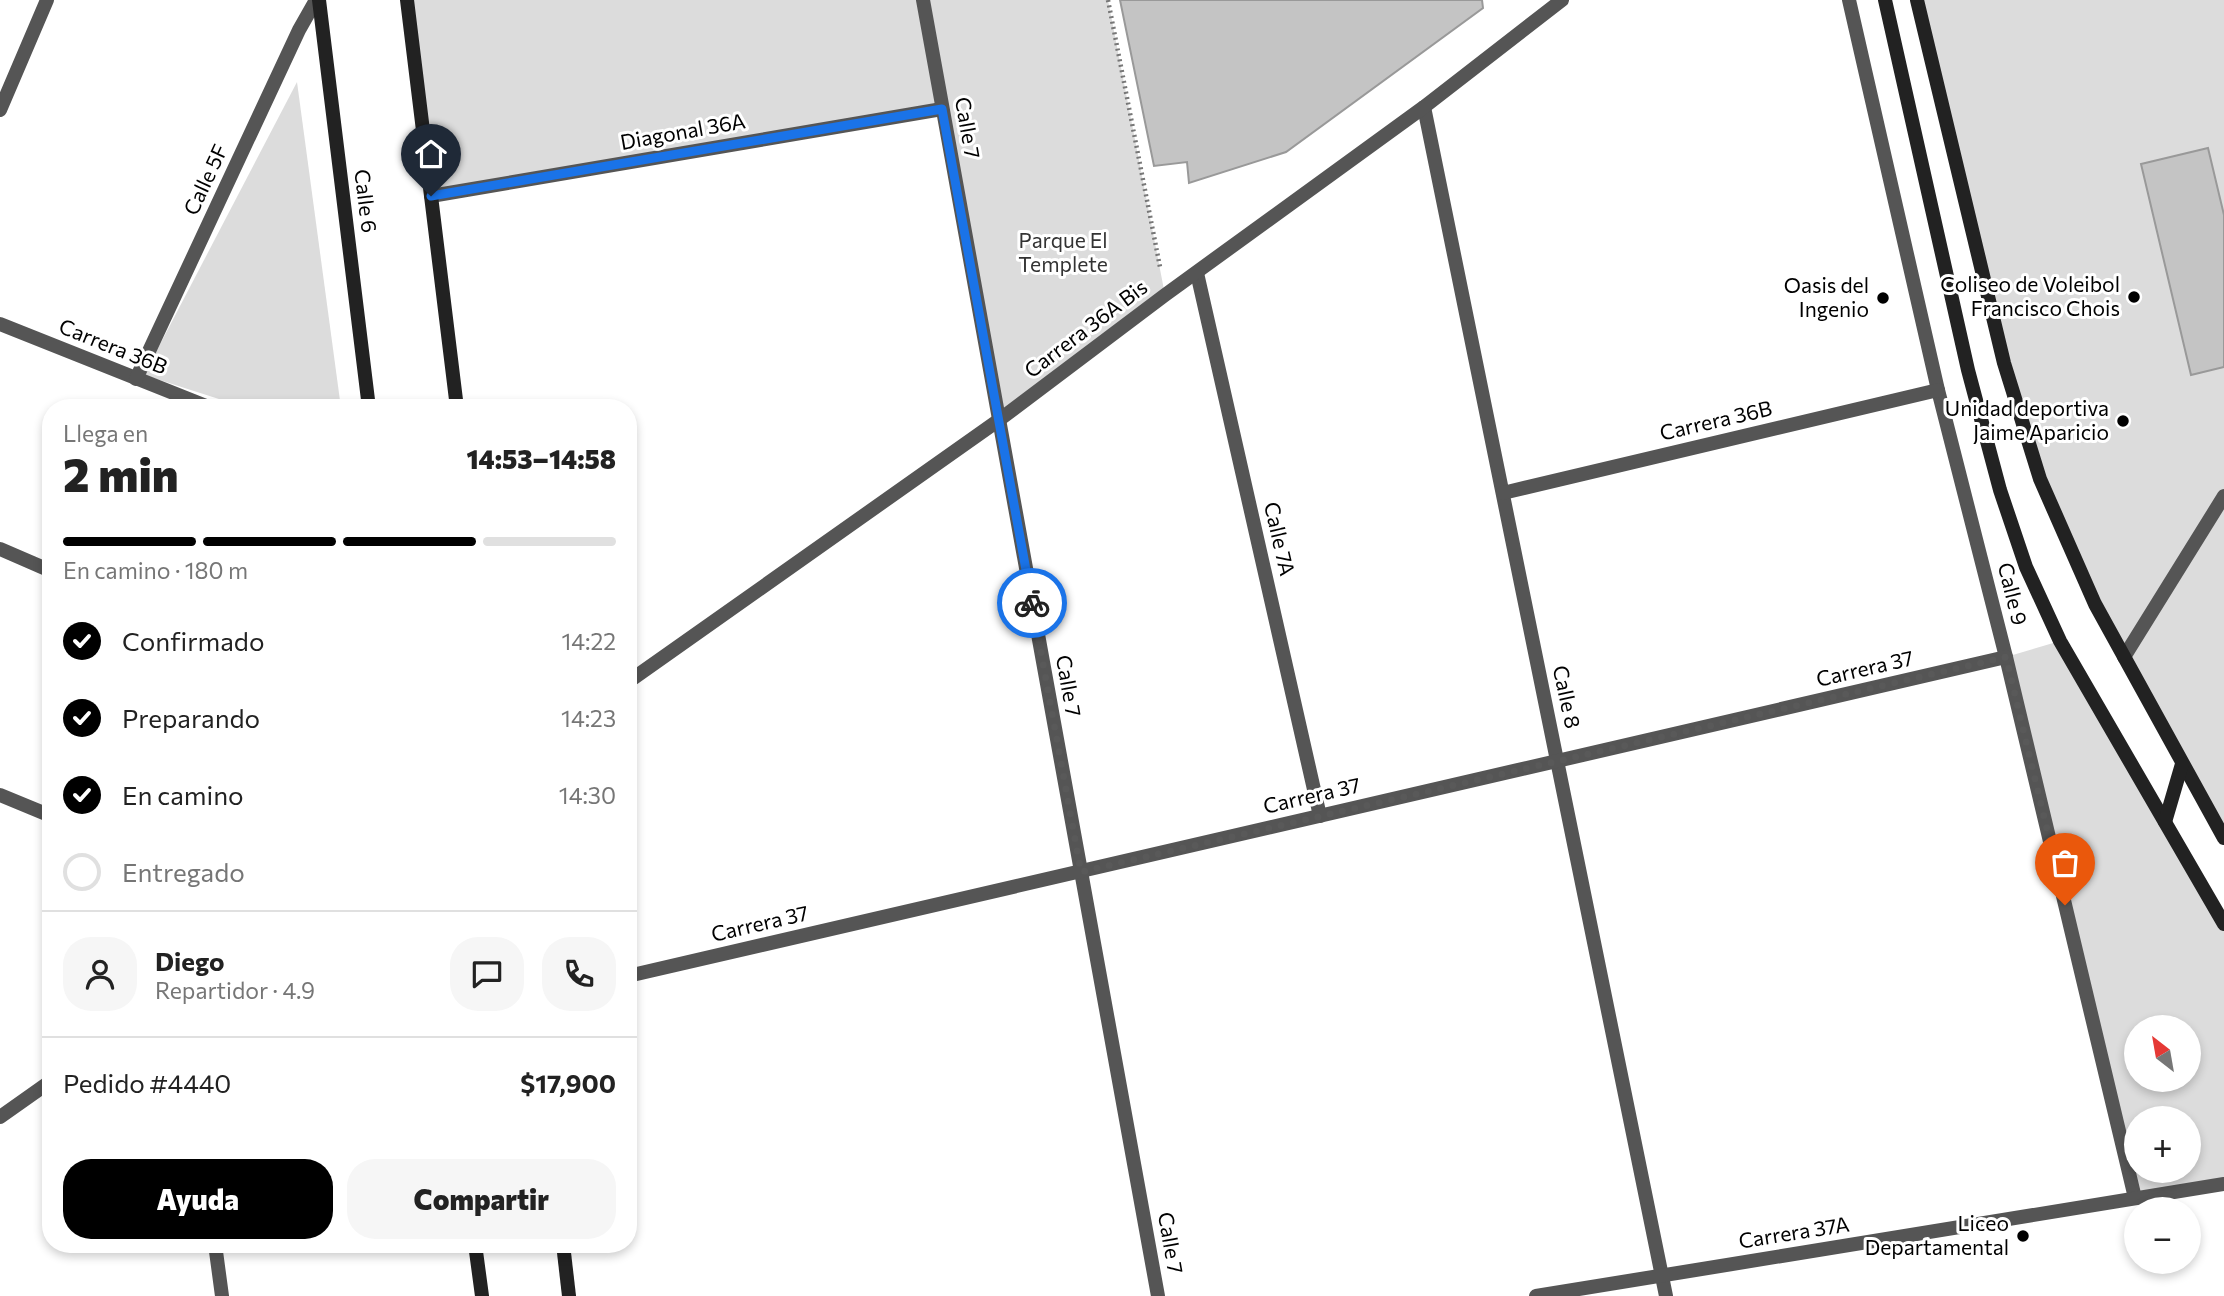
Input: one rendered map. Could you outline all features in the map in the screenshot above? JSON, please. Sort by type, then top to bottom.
[{"type":"main road","name":"Calle 6","points":[[317,0],[368,399]]},
{"type":"main road","points":[[407,0],[456,399]]},
{"type":"main road","name":"Calle 9","points":[[1885,0],[1968,370],[2000,490],[2022,555],[2060,640],[2224,924]]},
{"type":"main road","points":[[1917,0],[2004,363],[2040,479],[2095,604],[2224,838]]},
{"type":"main road","points":[[2165,821],[2182,764]]},
{"type":"main road","points":[[476,1253],[482,1296]]},
{"type":"main road","points":[[564,1253],[569,1296]]},
{"type":"street","points":[[0,110],[47,0]]},
{"type":"street","name":"Calle 5F","points":[[136,379],[299,30],[317,0]]},
{"type":"street","name":"Calle 7","points":[[923,0],[1158,1296]]},
{"type":"street","name":"Carrera 36A Bis","points":[[637,676],[999,420],[1165,295],[1424,107],[1562,0]]},
{"type":"street","name":"Calle 9","points":[[1849,0],[1938,390],[2006,657],[2135,1197]]},
{"type":"street","name":"Calle 8","points":[[1424,107],[1666,1296]]},
{"type":"street","name":"Diagonal 36A","points":[[431,196],[942,109]]},
{"type":"street","name":"Calle 7A","points":[[1196,273],[1320,816]]},
{"type":"street","name":"Carrera 36B","points":[[0,324],[188,399]]},
{"type":"street","name":"Carrera 36B","points":[[1503,493],[1938,390]]},
{"type":"street","points":[[2124,657],[2224,496]]},
{"type":"street","points":[[0,549],[42,567]]},
{"type":"street","name":"Carrera 37","points":[[637,974],[2006,657]]},
{"type":"street","points":[[0,795],[42,812]]},
{"type":"street","points":[[0,1117],[42,1087]]},
{"type":"street","name":"Carrera 37A","points":[[2141,1197],[2224,1184]]},
{"type":"street","name":"Carrera 37A","points":[[1536,1296],[2124,1200]]},
{"type":"street","points":[[216,1253],[222,1296]]},
{"type":"path","points":[[1108,0],[1165,295]]},
{"type":"green space","name":"Parque El Templete","points":[[407,0],[1108,0],[1165,295],[999,420],[942,109],[431,196]]},
{"type":"green space","name":"Unidad deportiva Jaime Aparicio","points":[[1917,0],[2224,0],[2224,838],[2124,657],[2040,479]]},
{"type":"green space","points":[[297,82],[340,399],[219,399],[144,375]]},
{"type":"green space","points":[[2060,641],[2224,924],[2224,1184],[2135,1197],[2131,1183],[2201,1183],[2201,1106],[2124,1106],[2124,1152],[2006,657]]},
{"type":"building","points":[[1120,0],[1482,0],[1483,8],[1286,152],[1189,183],[1187,162],[1154,166]]},
{"type":"building","points":[[2208,148],[2224,215],[2224,367],[2191,375],[2141,164]]},
{"type":"way so far","points":[[1032,603],[1081,872],[2006,657],[2065,905]]},
{"type":"place","name":"Coliseo de Voleibol Francisco Chois","points":[[2134,297]]},
{"type":"place","name":"Oasis del Ingenio","points":[[1883,298]]},
{"type":"place","name":"Unidad deportiva Jaime Aparicio","points":[[2123,421]]},
{"type":"place","name":"Liceo Departamental","points":[[2023,1236]]},
{"type":"route","points":[[431,196],[942,109],[1032,603]]}]
